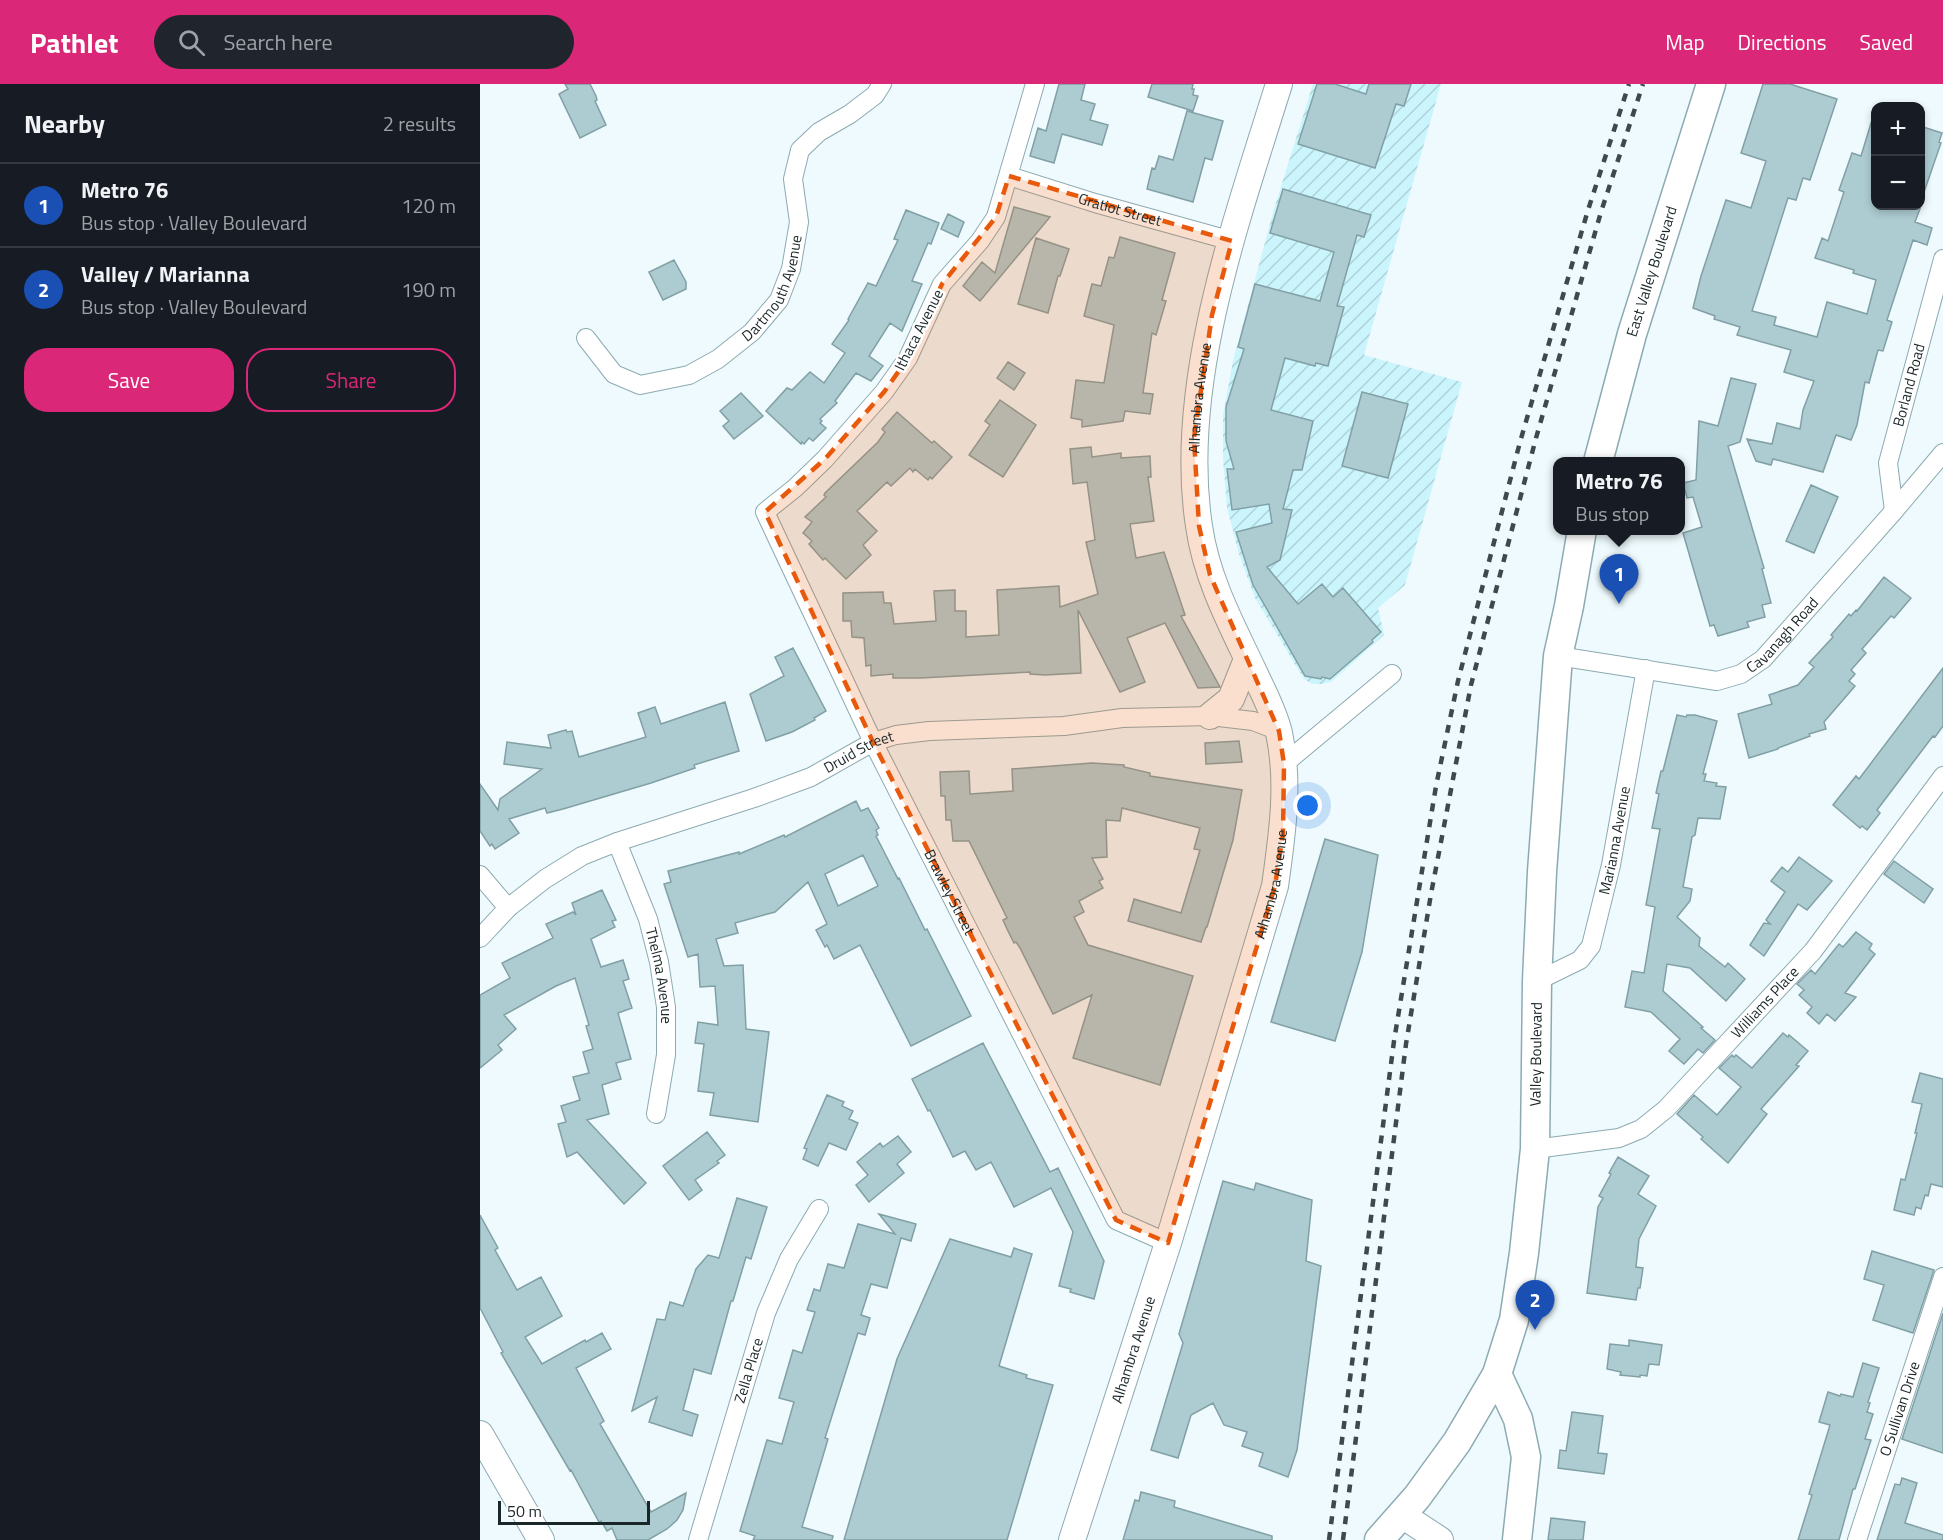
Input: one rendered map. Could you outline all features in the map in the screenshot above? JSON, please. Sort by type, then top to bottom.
[{"type":"main road","name":"Alhambra Avenue","points":[[1072,1540],[1168,1243],[1275,886],[1282,834],[1284,764],[1279,731],[1210,575],[1199,526],[1194,438],[1212,315],[1279,84]]},
{"type":"main road","name":"East Valley Boulevard","points":[[1599,457],[1632,334],[1711,84]]},
{"type":"main road","name":"Valley Boulevard","points":[[1380,1540],[1402,1515],[1457,1442],[1497,1374],[1514,1320],[1535,1149],[1537,981],[1542,872],[1558,656],[1581,535]]},
{"type":"main road","points":[[1210,716],[1231,699],[1247,659]]},
{"type":"main road","points":[[1497,1374],[1518,1419],[1526,1457],[1517,1540]]},
{"type":"main road","points":[[480,1434],[541,1540]]},
{"type":"main road","points":[[1402,1515],[1440,1540]]},
{"type":"street","name":"Dartmouth Avenue","points":[[586,338],[614,374],[640,385],[690,375],[718,359],[752,332],[779,300],[790,269],[798,222],[793,179],[800,150],[819,132],[850,114],[875,95],[882,84]]},
{"type":"street","name":"Ithaca Avenue","points":[[765,512],[795,488],[825,459],[884,392],[908,358],[942,284],[980,241],[996,217],[1035,84]]},
{"type":"street","name":"Gratiot Street","points":[[1009,176],[1095,203],[1232,241]]},
{"type":"street","name":"Borland Road","points":[[1894,512],[1887,463],[1943,259]]},
{"type":"street","name":"Cavanagh Road","points":[[1558,656],[1717,681],[1741,674],[1762,659],[1894,512],[1943,453]]},
{"type":"street","name":"Brawley Street","points":[[765,512],[873,742],[1116,1220],[1168,1243]]},
{"type":"street","name":"Marianna Avenue","points":[[1537,981],[1580,960],[1591,946],[1611,865],[1646,669]]},
{"type":"street","points":[[1284,764],[1392,674]]},
{"type":"street","name":"Druid Street","points":[[480,938],[508,908],[545,879],[582,856],[617,842],[754,798],[811,777],[873,742],[896,735],[1064,726],[1122,718],[1210,716],[1253,722],[1279,731]]},
{"type":"street","name":"Williams Place","points":[[1535,1149],[1619,1138],[1641,1129],[1666,1109],[1813,951],[1943,776]]},
{"type":"street","name":"Thelma Avenue","points":[[617,842],[648,919],[659,962],[666,1007],[666,1055],[656,1114]]},
{"type":"street","points":[[480,875],[508,908]]},
{"type":"street","name":"Zella Place","points":[[698,1540],[766,1313],[789,1260],[819,1209]]},
{"type":"street","name":"O Sullivan Drive","points":[[1857,1540],[1943,1277]]},
{"type":"highlighted area","points":[[1009,176],[1232,241],[1212,315],[1194,438],[1199,526],[1210,575],[1279,731],[1284,764],[1283,834],[1275,886],[1168,1243],[1116,1220],[873,742],[765,512],[825,459],[884,392],[908,358],[942,284],[996,217]]},
{"type":"shaded area","points":[[1313,84],[1441,84],[1364,355],[1462,382],[1405,585],[1378,608],[1384,635],[1331,682],[1322,684],[1312,684],[1304,679],[1255,598],[1239,554],[1227,508],[1223,458],[1223,415],[1233,361],[1274,209]]},
{"type":"building","points":[[565,84],[590,84],[606,125],[580,138],[559,94],[568,89]]},
{"type":"building","points":[[1059,84],[1085,84],[1081,100],[1095,104],[1090,120],[1108,125],[1102,145],[1062,134],[1054,163],[1030,156],[1038,128],[1046,131]]},
{"type":"building","points":[[1152,84],[1193,84],[1193,95],[1198,96],[1193,111],[1148,97]]},
{"type":"building","points":[[1317,84],[1335,84],[1366,94],[1369,84],[1411,84],[1404,106],[1396,104],[1375,168],[1298,144]]},
{"type":"building","points":[[1763,84],[1790,84],[1837,99],[1810,180],[1803,178],[1796,200],[1788,198],[1752,311],[1776,317],[1774,325],[1817,337],[1827,302],[1867,314],[1876,280],[1853,273],[1854,270],[1815,258],[1822,238],[1828,241],[1844,192],[1839,190],[1852,153],[1861,156],[1871,123],[1871,210],[1920,210],[1915,222],[1932,228],[1927,245],[1913,240],[1887,320],[1892,322],[1883,351],[1878,350],[1869,383],[1865,382],[1857,425],[1851,440],[1836,435],[1823,472],[1773,459],[1771,465],[1756,461],[1747,439],[1772,444],[1777,423],[1800,429],[1803,410],[1814,381],[1784,372],[1791,350],[1737,335],[1740,327],[1714,319],[1715,316],[1693,308],[1726,200],[1751,208],[1766,161],[1741,153]]},
{"type":"building","points":[[1187,111],[1223,121],[1212,160],[1205,158],[1193,202],[1147,189],[1152,168],[1155,169],[1159,156],[1173,160]]},
{"type":"building","points":[[1925,128],[1942,133],[1939,142],[1941,143],[1925,189]]},
{"type":"building","points":[[1283,189],[1371,215],[1364,237],[1357,235],[1337,306],[1344,307],[1328,366],[1316,363],[1315,366],[1285,358],[1271,410],[1313,421],[1302,470],[1293,470],[1283,509],[1292,510],[1280,560],[1267,567],[1298,604],[1322,584],[1333,597],[1343,588],[1381,632],[1372,640],[1373,642],[1330,679],[1305,676],[1253,585],[1236,532],[1272,523],[1269,504],[1232,510],[1227,469],[1234,469],[1226,441],[1226,407],[1244,349],[1238,347],[1255,284],[1320,301],[1334,252],[1270,233]]},
{"type":"building","points":[[1014,207],[1050,217],[980,301],[963,286],[982,262],[995,273]]},
{"type":"building","points":[[906,210],[939,223],[912,281],[922,284],[902,331],[890,323],[869,356],[883,366],[871,381],[856,373],[835,401],[837,403],[820,419],[822,421],[820,423],[826,428],[813,441],[809,438],[801,444],[766,411],[787,388],[792,390],[810,372],[824,383],[845,353],[832,344],[849,320],[868,283],[876,286],[898,240],[894,239]]},
{"type":"building","points":[[948,214],[964,222],[958,237],[941,229]]},
{"type":"building","points":[[1120,237],[1175,253],[1162,300],[1166,301],[1156,335],[1152,333],[1143,393],[1153,394],[1150,414],[1125,411],[1123,421],[1082,427],[1082,420],[1071,418],[1076,380],[1104,383],[1114,325],[1084,316],[1092,284],[1101,286],[1109,257],[1114,258]]},
{"type":"building","points":[[1036,238],[1069,249],[1060,276],[1058,276],[1048,313],[1018,304]]},
{"type":"building","points":[[674,260],[686,282],[686,289],[663,300],[649,272]]},
{"type":"building","points":[[1008,362],[1025,373],[1014,390],[997,378]]},
{"type":"building","points":[[1731,378],[1756,384],[1740,442],[1728,446],[1764,568],[1762,569],[1771,603],[1762,605],[1765,617],[1747,622],[1749,627],[1718,636],[1714,625],[1710,626],[1684,535],[1685,532],[1702,527],[1693,497],[1687,498],[1685,490],[1685,483],[1696,480],[1699,421],[1718,426]]},
{"type":"building","points":[[1362,392],[1408,404],[1388,478],[1342,466]]},
{"type":"building","points":[[741,393],[763,416],[734,439],[723,426],[729,421],[720,411]]},
{"type":"building","points":[[1000,400],[1036,425],[1003,477],[969,455],[990,425],[985,421]]},
{"type":"building","points":[[897,412],[932,443],[934,441],[952,457],[932,479],[930,477],[928,480],[915,469],[913,472],[910,468],[891,486],[887,482],[857,511],[877,531],[863,545],[871,555],[846,579],[825,558],[823,560],[809,544],[812,541],[803,533],[812,522],[805,517],[826,497],[825,493],[878,442],[885,432],[882,429]]},
{"type":"building","points":[[1091,447],[1092,457],[1121,453],[1121,458],[1150,456],[1151,477],[1148,477],[1154,521],[1130,524],[1136,558],[1164,552],[1185,615],[1181,616],[1220,687],[1198,688],[1165,623],[1127,638],[1145,682],[1120,692],[1078,610],[1081,673],[1045,675],[1030,674],[1030,672],[921,678],[893,678],[893,674],[871,676],[871,665],[866,666],[864,638],[852,637],[851,621],[843,621],[843,593],[883,592],[884,603],[891,603],[894,624],[936,621],[934,591],[955,590],[955,611],[966,611],[966,637],[999,635],[997,590],[1059,586],[1060,607],[1098,594],[1086,542],[1095,540],[1087,482],[1073,484],[1070,449]]},
{"type":"building","points":[[1811,485],[1838,497],[1814,553],[1786,541]]},
{"type":"building","points":[[1884,577],[1911,598],[1894,618],[1891,616],[1862,649],[1866,653],[1851,670],[1855,674],[1849,681],[1855,686],[1824,722],[1826,729],[1749,758],[1738,714],[1772,704],[1769,695],[1798,685],[1814,667],[1809,663],[1833,637],[1831,635],[1849,614],[1851,616],[1857,611]]},
{"type":"building","points":[[793,648],[826,711],[814,718],[815,720],[792,732],[766,741],[750,694],[784,676],[775,657]]},
{"type":"building","points":[[1943,668],[1943,726],[1877,810],[1880,813],[1867,830],[1862,826],[1860,828],[1833,805],[1856,776],[1859,779]]},
{"type":"building","points":[[725,702],[739,751],[694,765],[695,768],[651,783],[563,809],[547,813],[545,808],[509,819],[519,833],[495,849],[492,844],[490,846],[480,831],[480,784],[498,810],[500,799],[542,769],[504,764],[507,742],[551,748],[548,735],[566,730],[567,732],[572,731],[579,757],[646,737],[638,713],[655,707],[661,724]]},
{"type":"building","points":[[1677,715],[1686,717],[1695,715],[1717,721],[1703,774],[1706,774],[1704,781],[1726,787],[1720,819],[1698,818],[1695,835],[1692,837],[1683,887],[1692,889],[1690,901],[1677,917],[1700,938],[1699,946],[1725,967],[1728,963],[1745,979],[1726,1001],[1690,968],[1667,964],[1663,991],[1715,1040],[1703,1053],[1698,1049],[1684,1064],[1669,1051],[1680,1039],[1651,1012],[1625,1007],[1632,971],[1644,973],[1655,907],[1646,905],[1660,829],[1652,828],[1659,794],[1656,793]]},
{"type":"building","points":[[1239,741],[1242,762],[1206,764],[1205,743]]},
{"type":"building","points":[[1092,763],[1124,765],[1124,767],[1150,773],[1150,776],[1242,790],[1233,840],[1201,942],[1128,921],[1134,899],[1181,913],[1200,850],[1194,849],[1200,828],[1122,808],[1120,821],[1106,820],[1107,857],[1092,858],[1103,879],[1099,881],[1103,888],[1079,901],[1084,912],[1074,917],[1088,945],[1193,976],[1160,1085],[1073,1058],[1092,995],[1053,1014],[1020,948],[1016,942],[1014,943],[1007,929],[1003,920],[1007,918],[969,841],[953,841],[951,820],[946,820],[945,796],[941,796],[940,772],[969,771],[970,794],[1013,791],[1012,769]]},
{"type":"building","points":[[856,801],[861,811],[868,808],[879,828],[876,830],[878,835],[876,836],[971,1016],[911,1046],[860,945],[834,959],[827,945],[825,947],[816,930],[827,924],[808,882],[775,912],[735,923],[738,933],[716,939],[724,966],[743,965],[746,1029],[769,1032],[758,1122],[710,1115],[714,1093],[698,1091],[704,1044],[695,1043],[698,1022],[718,1025],[715,986],[700,987],[698,954],[688,957],[664,884],[671,882],[668,871],[739,852],[739,854],[784,835],[785,837]],"holes":[[[863,855],[878,886],[838,906],[825,874]]]},
{"type":"building","points":[[1325,839],[1378,855],[1362,952],[1335,1041],[1271,1022]]},
{"type":"building","points":[[1799,857],[1832,881],[1807,910],[1798,904],[1764,956],[1750,945],[1764,923],[1770,924],[1766,920],[1785,892],[1771,881],[1782,867],[1788,872]]},
{"type":"building","points":[[1894,861],[1933,889],[1924,903],[1884,874]]},
{"type":"building","points":[[602,890],[616,920],[612,921],[615,927],[591,939],[601,967],[623,960],[629,979],[623,981],[632,1008],[618,1013],[631,1059],[616,1063],[621,1079],[602,1085],[609,1114],[587,1120],[646,1183],[624,1204],[577,1152],[567,1157],[558,1124],[566,1122],[561,1106],[580,1100],[573,1077],[589,1073],[583,1052],[593,1049],[586,1026],[589,1025],[575,978],[504,1015],[516,1029],[498,1045],[502,1050],[480,1068],[480,995],[510,978],[502,963],[553,938],[546,924],[573,912],[576,915],[572,903]]},
{"type":"building","points":[[1856,932],[1872,944],[1869,949],[1875,954],[1845,993],[1856,997],[1835,1021],[1827,1014],[1819,1024],[1807,1013],[1812,1007],[1799,995],[1804,990],[1797,984],[1811,970],[1815,974],[1839,944],[1843,947]]},
{"type":"building","points":[[1783,1033],[1788,1037],[1789,1035],[1808,1051],[1796,1065],[1799,1066],[1761,1109],[1767,1114],[1728,1163],[1677,1114],[1694,1095],[1717,1115],[1741,1087],[1719,1068],[1732,1055],[1734,1057],[1736,1055],[1752,1068]]},
{"type":"building","points":[[983,1043],[1050,1172],[1058,1168],[1104,1261],[1094,1299],[1059,1286],[1073,1232],[1051,1188],[1014,1207],[991,1162],[976,1170],[965,1151],[953,1157],[912,1079]]},
{"type":"building","points":[[1920,1073],[1943,1079],[1943,1187],[1931,1184],[1921,1209],[1916,1207],[1914,1215],[1894,1210],[1901,1179],[1905,1180],[1917,1133],[1915,1133],[1922,1104],[1912,1102]]},
{"type":"building","points":[[827,1095],[844,1102],[842,1106],[853,1111],[849,1119],[858,1123],[846,1150],[829,1143],[818,1166],[803,1159],[807,1149],[804,1148]]},
{"type":"building","points":[[707,1132],[725,1155],[717,1161],[719,1163],[695,1180],[702,1190],[689,1200],[663,1166]]},
{"type":"building","points":[[898,1136],[911,1152],[897,1164],[904,1173],[869,1202],[856,1185],[868,1175],[857,1162],[880,1143],[883,1147]]},
{"type":"building","points":[[1618,1157],[1649,1176],[1638,1194],[1656,1206],[1639,1239],[1636,1267],[1643,1268],[1636,1300],[1587,1293],[1598,1207],[1603,1198],[1599,1196]]},
{"type":"building","points":[[1223,1181],[1254,1190],[1256,1183],[1312,1200],[1306,1261],[1321,1266],[1297,1450],[1288,1477],[1259,1466],[1263,1453],[1242,1446],[1247,1432],[1224,1425],[1213,1403],[1191,1415],[1178,1458],[1151,1450],[1183,1343],[1179,1334]]},
{"type":"building","points":[[737,1198],[767,1207],[751,1259],[746,1257],[733,1301],[731,1301],[711,1374],[694,1369],[683,1410],[698,1415],[692,1436],[649,1422],[657,1397],[632,1411],[657,1319],[665,1320],[670,1302],[683,1306],[696,1269],[708,1255],[719,1258]]},
{"type":"building","points":[[879,1214],[916,1224],[911,1241],[901,1238],[887,1288],[871,1284],[861,1315],[870,1318],[865,1335],[858,1333],[825,1438],[828,1439],[802,1527],[833,1536],[832,1540],[753,1540],[755,1536],[740,1531],[767,1440],[782,1444],[794,1402],[779,1398],[793,1350],[802,1353],[815,1312],[807,1310],[814,1289],[820,1291],[828,1264],[844,1268],[858,1224],[895,1234]]},
{"type":"building","points":[[480,1215],[498,1248],[495,1250],[517,1290],[541,1277],[562,1316],[525,1337],[542,1364],[602,1333],[611,1349],[576,1368],[604,1421],[600,1424],[651,1512],[686,1493],[683,1510],[677,1520],[648,1540],[617,1540],[612,1528],[607,1531],[601,1521],[599,1522],[571,1470],[501,1353],[503,1352],[480,1308]]},
{"type":"building","points":[[950,1239],[1011,1257],[1014,1248],[1032,1254],[999,1366],[1027,1375],[1026,1378],[1053,1385],[1007,1540],[844,1540],[897,1359]]},
{"type":"building","points":[[1872,1251],[1934,1270],[1913,1333],[1873,1320],[1884,1285],[1864,1279]]},
{"type":"building","points":[[1943,1313],[1943,1453],[1902,1439]]},
{"type":"building","points":[[1629,1340],[1662,1345],[1659,1365],[1649,1364],[1647,1376],[1620,1375],[1621,1372],[1607,1369],[1610,1344],[1629,1346]]},
{"type":"building","points":[[1863,1363],[1879,1368],[1868,1402],[1870,1403],[1867,1412],[1873,1414],[1865,1439],[1871,1440],[1855,1489],[1853,1489],[1839,1540],[1798,1540],[1830,1425],[1819,1422],[1828,1392],[1853,1397]]},
{"type":"building","points":[[1572,1412],[1603,1416],[1598,1453],[1607,1454],[1604,1474],[1558,1468],[1560,1450],[1566,1451]]},
{"type":"building","points":[[1902,1478],[1917,1483],[1905,1523],[1943,1535],[1943,1540],[1877,1540],[1895,1484],[1900,1485]]},
{"type":"building","points":[[1141,1492],[1175,1501],[1174,1507],[1272,1536],[1272,1540],[1123,1540],[1135,1500],[1139,1501]]},
{"type":"building","points":[[1551,1518],[1585,1522],[1583,1540],[1548,1540]]},
{"type":"railway","points":[[1329,1540],[1394,1041],[1436,786],[1458,681],[1520,442],[1588,210],[1629,84]]},
{"type":"railway","points":[[1343,1540],[1406,1044],[1431,894],[1471,685],[1536,438],[1601,212],[1643,84]]},
{"type":"place","name":"Metro 76","points":[[1619,604]]},
{"type":"place","name":"Valley / Marianna","points":[[1535,1330]]}]
